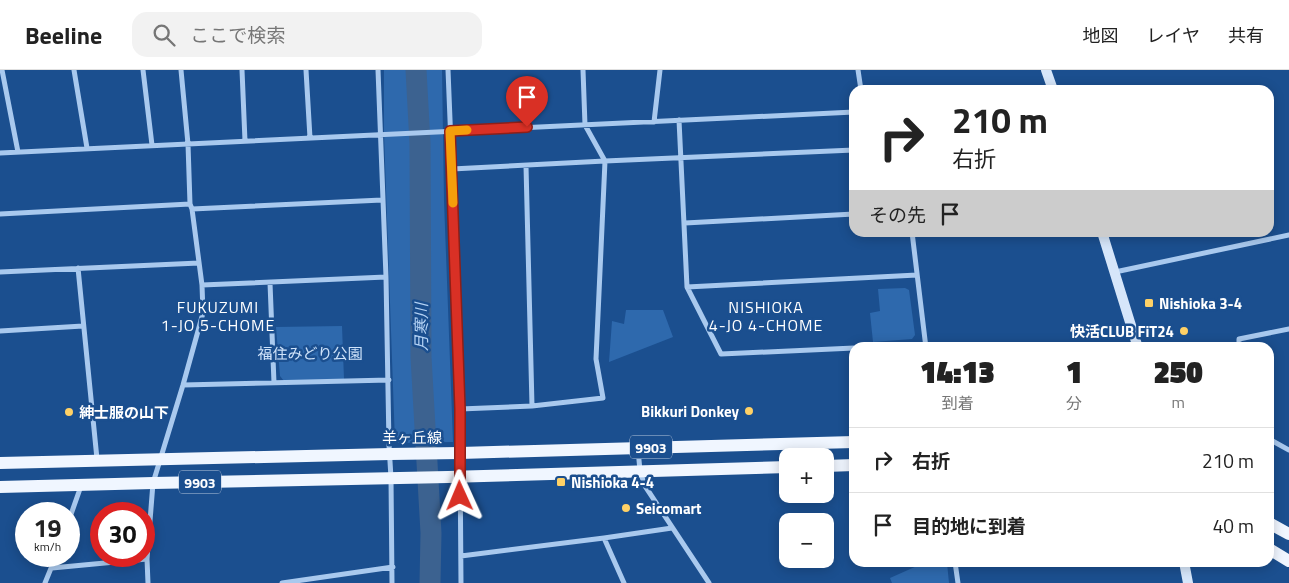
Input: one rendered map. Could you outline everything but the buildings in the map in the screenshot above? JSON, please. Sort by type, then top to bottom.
[{"type":"main road","name":"羊ヶ丘線","points":[[0,463],[849,442]]},
{"type":"main road","points":[[834,466],[849,465]]},
{"type":"main road","name":"9903","points":[[0,487],[779,467]]},
{"type":"main road","points":[[1274,526],[1289,534]]},
{"type":"main road","points":[[1274,552],[1289,560]]},
{"type":"street","points":[[2,70],[18,152]]},
{"type":"street","points":[[74,70],[87,148]]},
{"type":"street","points":[[143,70],[152,145]]},
{"type":"street","points":[[151,502],[153,482],[203,313],[202,285],[191,207],[188,144],[181,70]]},
{"type":"street","points":[[242,70],[246,141]]},
{"type":"street","points":[[306,70],[310,138]]},
{"type":"street","points":[[378,70],[388,380],[396,478],[392,583]]},
{"type":"street","points":[[448,70],[460,409],[454,453],[454,476],[461,556],[461,583]]},
{"type":"street","points":[[460,409],[532,406],[603,398],[596,359],[605,161],[585,125],[583,70]]},
{"type":"street","points":[[654,122],[660,70]]},
{"type":"street","points":[[858,70],[860,85]]},
{"type":"street","points":[[1046,70],[1051,85]]},
{"type":"street","points":[[0,153],[849,112]]},
{"type":"street","points":[[679,120],[687,287],[721,354],[849,348]]},
{"type":"street","points":[[452,169],[849,150]]},
{"type":"street","points":[[526,166],[532,406]]},
{"type":"street","points":[[0,214],[382,200]]},
{"type":"street","points":[[685,223],[849,214]]},
{"type":"street","points":[[1115,272],[1289,236]]},
{"type":"street","points":[[913,237],[925,342]]},
{"type":"street","points":[[1104,237],[1136,342]]},
{"type":"street","points":[[0,272],[199,263]]},
{"type":"street","points":[[78,268],[98,460]]},
{"type":"street","points":[[687,287],[917,275]]},
{"type":"street","points":[[202,285],[386,277]]},
{"type":"street","points":[[270,283],[274,383]]},
{"type":"street","points":[[0,331],[83,326]]},
{"type":"street","points":[[1239,342],[1239,339],[1289,329]]},
{"type":"street","points":[[183,385],[388,380]]},
{"type":"street","points":[[1274,442],[1289,450]]},
{"type":"street","points":[[638,448],[640,471],[644,486],[709,583]]},
{"type":"street","points":[[76,502],[82,485]]},
{"type":"street","points":[[461,556],[672,528]]},
{"type":"street","points":[[604,538],[624,583]]},
{"type":"street","points":[[46,583],[52,568],[90,564]]},
{"type":"street","points":[[147,567],[148,583]]},
{"type":"street","points":[[282,583],[392,567]]},
{"type":"street","points":[[956,567],[958,583]]},
{"type":"street","points":[[1185,567],[1188,583]]},
{"type":"green space","points":[[384,70],[442,70],[444,201],[453,442],[395,443],[384,133]]},
{"type":"green space","points":[[905,288],[909,290],[915,335],[912,339],[873,342],[870,313],[880,311],[878,289]]},
{"type":"green space","points":[[626,310],[663,310],[673,337],[609,362],[612,321],[624,324]]},
{"type":"green space","name":"福住みどり公園","points":[[342,326],[344,379],[284,381],[280,376],[276,327]]},
{"type":"green space","points":[[915,567],[947,567],[949,583],[892,583],[890,578]]},
{"type":"waterway","name":"月寒川","points":[[416,70],[420,143],[421,357],[431,533],[430,583]]},
{"type":"slow traffic","points":[[453,203],[450,131],[467,130]]},
{"type":"place","name":"Nishioka 3-4","points":[[1149,303]]},
{"type":"place","name":"快活CLUB FiT24","points":[[1184,331]]},
{"type":"place","name":"Bikkuri Donkey","points":[[749,411]]},
{"type":"place","name":"紳士服の山下","points":[[69,412]]},
{"type":"place","name":"Nishioka 4-4","points":[[561,482]]},
{"type":"place","name":"Seicomart","points":[[626,508]]},
{"type":"district","name":"FUKUZUMI 1-JO 5-CHOME","points":[[218,316]]},
{"type":"district","name":"NISHIOKA 4-JO 4-CHOME","points":[[766,316]]},
{"type":"route","points":[[460,496],[460,409],[450,131],[527,127]]}]
